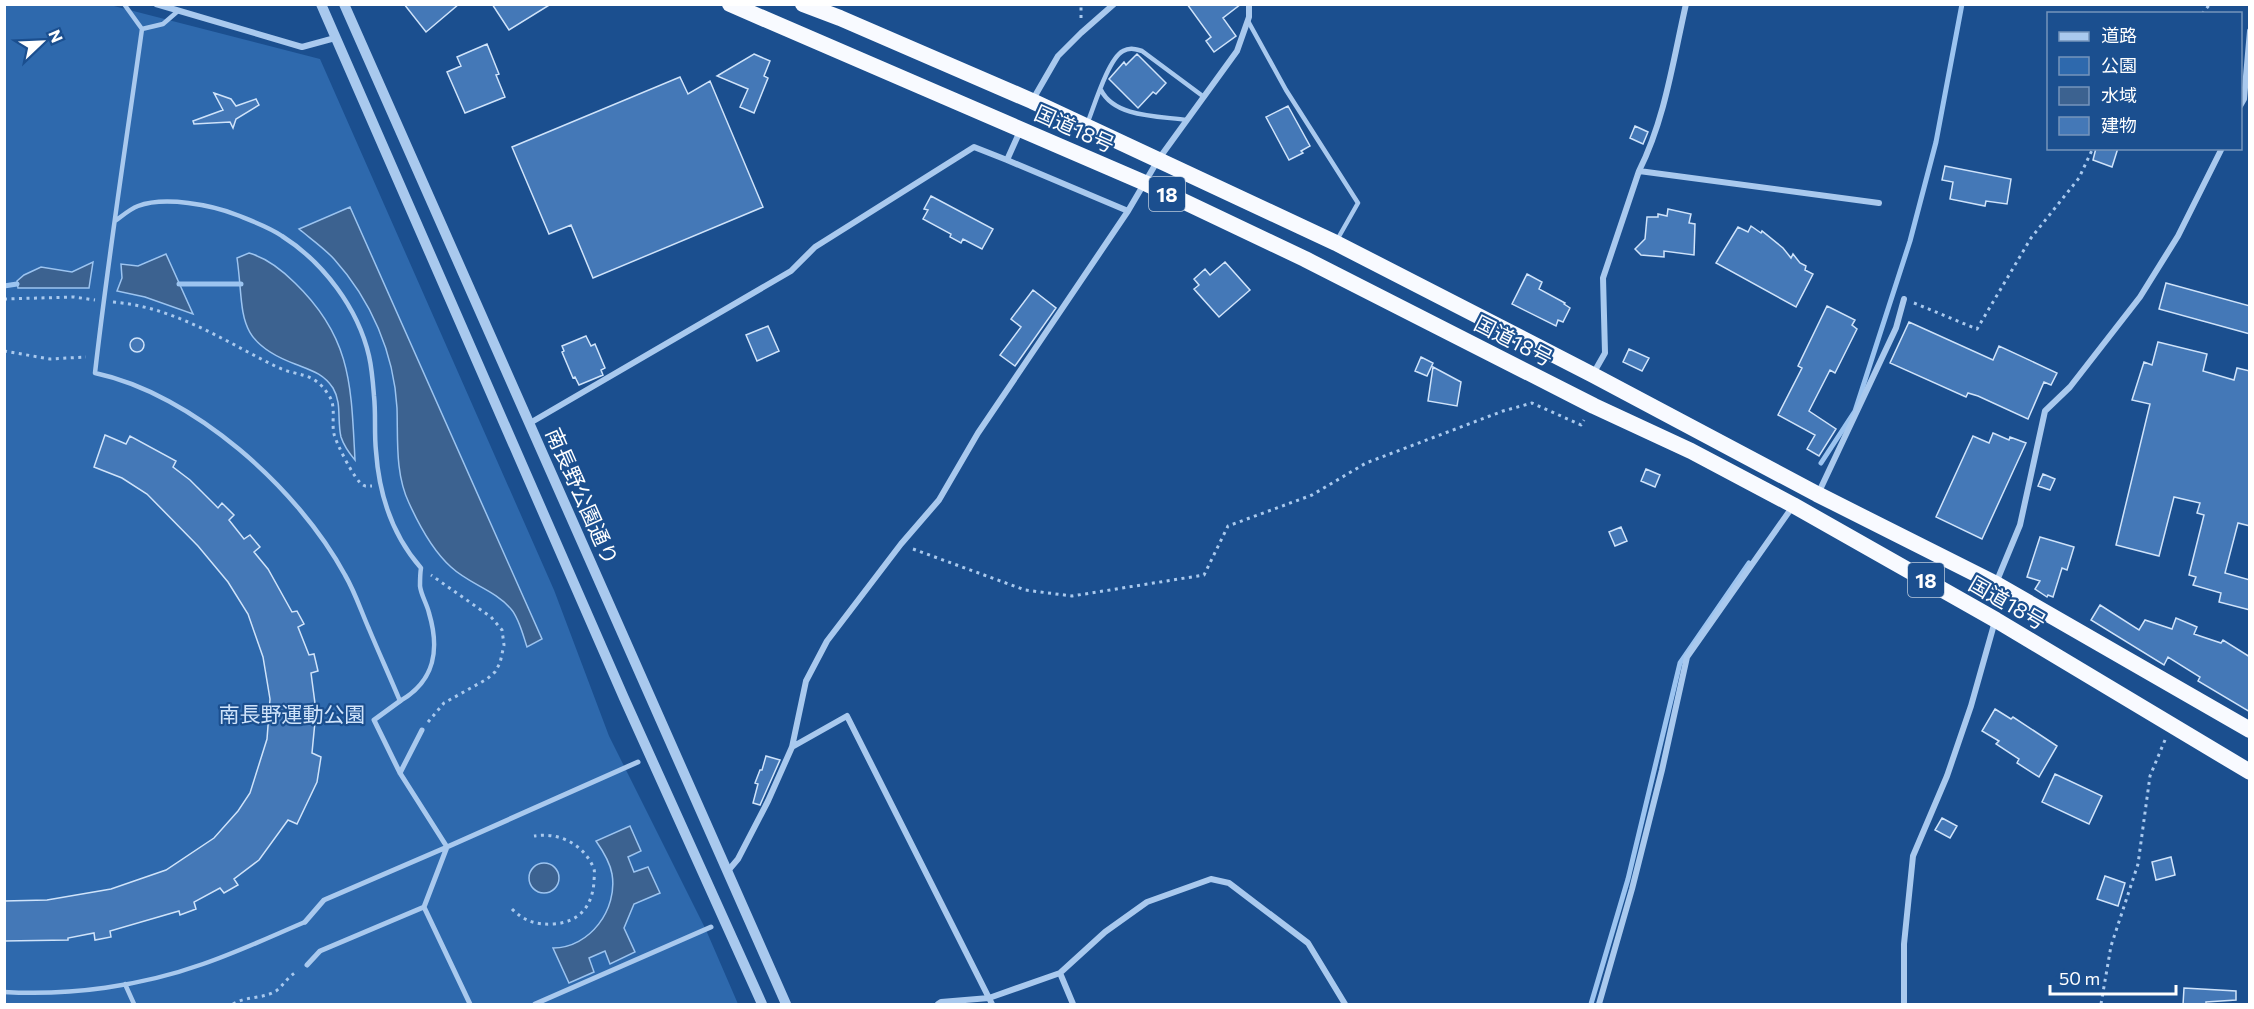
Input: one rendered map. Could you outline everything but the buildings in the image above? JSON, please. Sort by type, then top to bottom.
[{"type":"highway","name":"国道18号","points":[[730,4],[1145,183],[1305,259],[1594,406],[1691,451],[1793,505],[1996,620],[2250,772]]},
{"type":"highway","name":"国道18号","points":[[803,4],[1032,101],[1336,243],[1996,584],[2250,730]]},
{"type":"street","points":[[156,4],[302,46],[335,38]]},
{"type":"street","name":"南長野公園通り","points":[[321,4],[614,676],[762,1005]]},
{"type":"street","name":"南長野公園通り","points":[[344,4],[786,1005]]},
{"type":"street","points":[[1032,101],[1058,56],[1114,4]]},
{"type":"street","points":[[727,872],[738,859],[768,801],[792,747],[806,681],[827,641],[901,544],[939,500],[978,434],[1128,211],[1158,160],[1237,51],[1248,21],[1249,4]]},
{"type":"street","points":[[1593,375],[1605,353],[1603,278],[1639,171],[1650,150],[1664,103],[1686,4]]},
{"type":"street","points":[[2242,104],[2250,31]]},
{"type":"street","points":[[1007,160],[1021,129]]},
{"type":"street","points":[[530,423],[791,271],[815,247],[974,147],[1128,211]]},
{"type":"street","points":[[1996,584],[2020,525],[2045,411],[2070,387],[2140,297],[2178,236],[2221,150]]},
{"type":"street","points":[[1639,171],[1879,203]]},
{"type":"street","points":[[1818,494],[1896,328],[1904,299]]},
{"type":"street","points":[[1599,1005],[1660,781],[1687,657],[1793,505]]},
{"type":"street","points":[[1904,1005],[1904,944],[1913,856],[1947,776],[1996,620]]},
{"type":"street","points":[[400,701],[374,720],[400,773],[447,847]]},
{"type":"street","points":[[792,747],[847,716],[990,1001]]},
{"type":"street","points":[[400,773],[422,730]]},
{"type":"street","points":[[305,922],[324,900],[638,762]]},
{"type":"street","points":[[307,965],[320,951],[424,907],[447,847]]},
{"type":"street","points":[[938,1005],[941,1002],[990,1001],[1060,973],[1105,932],[1148,902],[1211,879],[1229,883],[1308,943],[1345,1005]]},
{"type":"street","points":[[424,907],[470,1005]]},
{"type":"street","points":[[536,1005],[711,927]]},
{"type":"street","points":[[1060,973],[1073,1005]]},
{"type":"lane","points":[[115,221],[139,206],[170,202],[201,205],[226,211],[282,236],[309,258],[338,289],[357,323],[369,355],[374,398],[375,450],[386,509],[401,540],[421,568],[420,589],[433,627],[431,668],[423,682],[400,701],[346,576],[318,531],[301,510],[249,457],[199,419],[140,386],[95,373],[104,301],[115,221],[142,29],[124,4]]},
{"type":"lane","points":[[142,29],[163,24],[178,11]]},
{"type":"lane","points":[[1248,21],[1286,90],[1358,203],[1336,243]]},
{"type":"lane","points":[[1086,126],[1113,62],[1122,52],[1131,48],[1142,51],[1204,97]]},
{"type":"lane","points":[[1101,90],[1110,103],[1123,109],[1187,120]]},
{"type":"lane","points":[[4,992],[79,990],[125,984],[203,965],[305,922]]},
{"type":"lane","points":[[125,984],[134,1005]]},
{"type":"path","points":[[1904,299],[1977,329],[2031,238],[2079,178],[2092,150]]},
{"type":"path","points":[[4,299],[74,297],[129,303],[181,318],[225,338],[286,372],[309,376],[328,393],[333,404],[334,435],[361,483],[365,486],[380,486]]},
{"type":"path","points":[[4,351],[50,359],[97,356]]},
{"type":"path","points":[[901,544],[1025,590],[1072,596],[1204,575],[1228,526],[1312,495],[1366,463],[1503,411],[1532,403],[1581,425],[1594,406]]},
{"type":"path","points":[[421,568],[491,617],[502,630],[504,645],[500,663],[495,672],[487,679],[444,703],[422,730]]},
{"type":"path","points":[[2101,1005],[2110,946],[2138,864],[2150,776],[2171,724]]},
{"type":"path","points":[[512,909],[530,922],[545,925],[569,920],[589,907],[594,888],[595,870],[582,852],[572,842],[559,836],[545,834],[534,837]]},
{"type":"path","points":[[233,1005],[238,1001],[276,991],[290,975],[307,965]]},
{"type":"green space","name":"南長野運動公園","points":[[5,5],[110,5],[320,59],[554,590],[609,736],[706,930],[738,1004],[5,1004]]},
{"type":"water","points":[[350,207],[542,639],[527,647],[519,622],[505,602],[458,573],[444,561],[422,529],[401,480],[395,387],[386,347],[369,310],[347,275],[322,247],[299,229]]},
{"type":"water","points":[[249,253],[268,261],[285,274],[314,303],[328,323],[345,364],[352,409],[355,460],[341,437],[336,394],[329,383],[316,373],[275,355],[252,335],[243,310],[237,258]]},
{"type":"water","points":[[166,254],[193,314],[145,297],[117,291],[122,278],[121,264],[138,266]]},
{"type":"water","points":[[93,262],[89,288],[18,288],[17,281],[41,267],[72,272]]},
{"type":"water","points":[[630,826],[641,851],[628,857],[634,872],[648,867],[660,893],[634,904],[624,928],[635,952],[610,964],[605,951],[589,958],[594,972],[569,983],[553,948],[566,946],[590,934],[606,913],[613,887],[612,874],[610,865],[596,841]]},
{"type":"water","points":[[544,863],[554,868],[559,878],[554,888],[544,893],[534,888],[529,878],[534,868]]},
{"type":"waterway","points":[[1821,463],[1855,411],[1910,241],[1936,142],[1962,4]]},
{"type":"waterway","points":[[4,286],[17,284]]},
{"type":"waterway","points":[[179,284],[241,284]]},
{"type":"waterway","points":[[1591,1004],[1628,879],[1680,663],[1749,563]]}]
